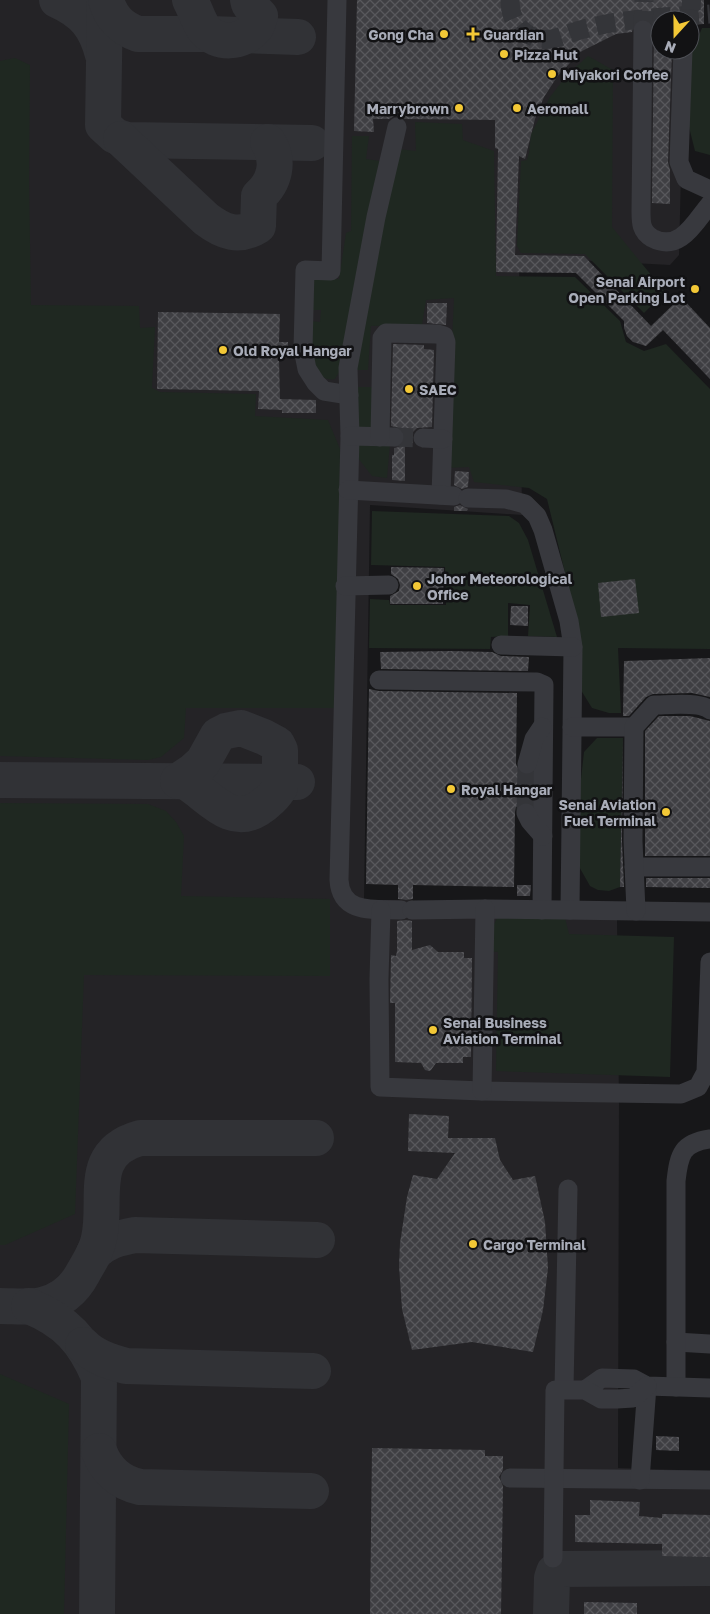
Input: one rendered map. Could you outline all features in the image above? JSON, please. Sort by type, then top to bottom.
[{"type":"street","points":[[337,0],[331,271],[305,270],[303,349],[306,369],[324,391],[381,382]]},
{"type":"street","points":[[643,30],[642,229],[648,235],[666,243],[676,241],[707,214]]},
{"type":"street","points":[[683,60],[678,162],[686,179],[702,186]]},
{"type":"street","points":[[397,127],[376,217],[348,368],[350,436],[340,890],[344,898],[352,905],[362,909],[710,912]]},
{"type":"street","points":[[350,436],[387,437],[381,382],[383,335],[386,333],[437,334],[444,336],[446,342],[443,439],[454,496]]},
{"type":"street","points":[[423,438],[443,439]]},
{"type":"street","points":[[348,490],[506,499],[525,504],[537,516],[543,530],[569,620],[573,647],[570,910]]},
{"type":"street","points":[[346,586],[389,585]]},
{"type":"street","points":[[500,645],[573,647]]},
{"type":"street","points":[[379,680],[537,682],[544,685],[542,910]]},
{"type":"street","points":[[636,911],[634,868],[634,727],[654,705],[706,706],[710,710]]},
{"type":"street","points":[[527,764],[534,739],[545,723]]},
{"type":"street","points":[[572,727],[634,727]]},
{"type":"street","points":[[526,813],[530,822],[543,836]]},
{"type":"street","points":[[634,868],[710,867]]},
{"type":"street","points":[[482,1091],[485,909]]},
{"type":"street","points":[[381,910],[379,979],[380,1087],[482,1091],[681,1094],[698,1087],[706,1072],[710,962]]},
{"type":"street","points":[[676,1387],[676,1181],[678,1164],[683,1151],[692,1142],[710,1138]]},
{"type":"street","points":[[564,1389],[568,1189]]},
{"type":"street","points":[[676,1342],[710,1344]]},
{"type":"street","points":[[553,1558],[555,1390],[585,1390],[602,1378],[634,1379],[646,1386],[710,1388]]},
{"type":"street","points":[[640,1480],[646,1386]]},
{"type":"street","points":[[510,1478],[710,1480]]},
{"type":"shaded area","points":[[0,0],[686,0],[673,10],[650,10],[650,60],[684,60],[679,255],[670,265],[519,257],[522,515],[370,505],[364,900],[413,900],[412,914],[617,918],[619,1104],[618,1468],[710,1471],[710,1614],[0,1614]]},
{"type":"shaded area","points":[[702,28],[710,28],[710,155],[695,151],[689,127],[691,60],[700,60],[700,33]]},
{"type":"shaded area","points":[[588,56],[613,70],[612,227],[665,292],[644,313],[585,254],[521,253],[517,246],[521,161],[527,160],[531,134],[550,97],[567,75]]},
{"type":"shaded area","points":[[15,58],[30,65],[31,305],[139,306],[140,328],[155,327],[152,388],[160,392],[256,394],[255,416],[328,420],[340,449],[338,708],[186,708],[184,738],[161,757],[148,760],[0,756],[0,61]]},
{"type":"shaded area","points":[[415,122],[462,124],[463,140],[494,151],[496,276],[575,277],[620,321],[626,342],[644,351],[666,344],[710,389],[710,649],[618,648],[621,713],[609,713],[592,708],[579,687],[578,626],[547,499],[529,488],[474,482],[469,467],[446,468],[454,298],[426,300],[422,325],[371,326],[368,370],[356,370],[398,149],[416,151]]},
{"type":"shaded area","points":[[352,136],[369,136],[366,159],[380,161],[342,367],[335,379],[332,379],[319,375],[311,363],[310,321],[320,322],[321,310],[310,310],[311,278],[339,279],[346,233],[351,231]]},
{"type":"shaded area","points":[[355,387],[374,387],[373,429],[357,429]]},
{"type":"shaded area","points":[[355,441],[390,443],[387,478],[372,476],[354,453]]},
{"type":"shaded area","points":[[372,511],[509,516],[519,523],[528,540],[557,637],[528,636],[530,605],[508,603],[508,636],[491,637],[490,649],[369,648],[370,599],[389,600],[390,605],[446,605],[445,567],[371,565]]},
{"type":"shaded area","points":[[597,738],[623,738],[620,887],[609,891],[598,890],[590,886],[577,863],[575,832],[584,752]]},
{"type":"shaded area","points":[[0,803],[148,804],[166,811],[176,822],[184,836],[181,896],[330,899],[330,976],[84,975],[75,1214],[5,1245],[0,1245]]},
{"type":"shaded area","points":[[497,918],[565,918],[569,934],[674,937],[670,1077],[496,1071],[498,952],[487,951],[488,938]]},
{"type":"shaded area","points":[[0,1374],[69,1404],[64,1614],[0,1614]]},
{"type":"building","points":[[357,0],[704,0],[704,24],[700,24],[700,10],[650,10],[650,22],[643,19],[637,20],[632,32],[616,34],[580,52],[557,77],[544,97],[535,119],[525,159],[519,156],[515,255],[584,256],[651,326],[681,297],[710,328],[710,379],[663,330],[646,346],[633,342],[627,336],[624,321],[576,273],[496,272],[498,149],[495,148],[495,120],[405,119],[400,116],[394,116],[389,119],[373,119],[374,132],[354,131]]},
{"type":"building","points":[[654,60],[672,60],[668,162],[670,170],[670,204],[652,203]]},
{"type":"building","points":[[427,303],[447,303],[446,325],[427,323]]},
{"type":"building","name":"Old Royal Hangar","points":[[158,312],[280,314],[279,342],[288,342],[288,358],[279,358],[280,399],[316,400],[316,413],[282,413],[282,410],[258,409],[259,391],[157,389]]},
{"type":"building","name":"SAEC","points":[[393,344],[424,345],[424,349],[434,350],[432,427],[417,428],[413,432],[413,443],[405,443],[405,481],[392,480],[392,455],[394,455],[394,448],[399,447],[403,443],[405,437],[404,432],[400,428],[391,426]]},
{"type":"building","points":[[455,471],[469,472],[468,487],[462,489],[454,485]]},
{"type":"building","points":[[460,505],[468,509],[467,511],[454,511],[454,507]]},
{"type":"building","name":"Johor Meteorological Office","points":[[391,567],[444,568],[443,604],[390,604],[390,596],[399,591],[400,585],[398,579],[391,574]]},
{"type":"building","points":[[635,579],[639,613],[601,617],[598,583]]},
{"type":"building","points":[[511,606],[528,606],[528,626],[510,625]]},
{"type":"building","points":[[380,652],[492,652],[501,656],[529,657],[528,671],[381,669]]},
{"type":"building","points":[[710,658],[710,697],[692,693],[653,694],[646,697],[629,716],[623,716],[624,661]]},
{"type":"building","name":"Royal Hangar","points":[[369,689],[379,691],[517,693],[516,764],[519,771],[524,775],[532,774],[532,803],[521,803],[516,807],[514,887],[413,885],[413,899],[406,900],[398,899],[398,885],[366,884]]},
{"type":"building","points":[[659,716],[690,716],[710,721],[710,856],[645,856],[645,731]]},
{"type":"building","points":[[623,738],[622,841],[624,887],[620,887]]},
{"type":"building","points":[[646,878],[710,878],[710,888],[646,887]]},
{"type":"building","points":[[517,885],[531,885],[530,896],[517,896]]},
{"type":"building","name":"Senai Business Aviation Terminal","points":[[397,921],[412,921],[412,950],[430,945],[438,952],[464,952],[464,958],[472,958],[471,1057],[463,1057],[463,1063],[436,1063],[429,1071],[425,1070],[421,1063],[395,1062],[395,1003],[390,1003],[391,955],[396,956],[397,951]]},
{"type":"building","name":"Cargo Terminal","points":[[409,1114],[449,1116],[448,1138],[495,1138],[500,1160],[513,1180],[535,1176],[545,1222],[548,1268],[543,1310],[533,1352],[472,1342],[412,1350],[402,1309],[399,1266],[400,1243],[407,1197],[413,1175],[437,1179],[455,1153],[408,1151]]},
{"type":"building","points":[[656,1436],[679,1437],[679,1451],[656,1450]]},
{"type":"building","points":[[372,1448],[485,1450],[485,1456],[503,1456],[503,1470],[499,1477],[503,1486],[501,1614],[370,1614]]},
{"type":"building","points":[[590,1500],[640,1502],[639,1516],[662,1518],[662,1514],[710,1515],[710,1557],[662,1556],[662,1544],[575,1542],[575,1515],[590,1515]]},
{"type":"building","points":[[584,1602],[637,1603],[637,1614],[584,1614]]},
{"type":"taxiway","points":[[57,0],[75,10],[88,22],[97,36],[103,55]]},
{"type":"taxiway","points":[[105,0],[103,125],[115,136],[127,140],[312,143]]},
{"type":"taxiway","points":[[106,0],[117,22],[138,34],[298,37]]},
{"type":"taxiway","points":[[190,0],[204,29],[209,34],[223,40],[244,37],[256,27],[260,16],[249,4],[248,0]]},
{"type":"taxiway","points":[[121,139],[206,219],[231,232],[244,232],[258,226],[259,196],[269,184],[275,164],[272,149],[268,142]]},
{"type":"taxiway","points":[[178,781],[203,762],[218,735],[226,731],[241,728],[277,744],[280,750],[280,787],[264,805],[247,813],[238,814],[219,807],[184,781]]},
{"type":"taxiway","points":[[0,780],[297,782]]},
{"type":"taxiway","points":[[0,1306],[42,1305],[61,1298],[75,1285],[98,1243],[103,1179],[106,1166],[112,1154],[123,1145],[140,1138],[316,1138]]},
{"type":"taxiway","points":[[94,1253],[113,1241],[135,1235],[317,1240]]},
{"type":"taxiway","points":[[29,1306],[53,1318],[72,1334],[87,1353],[99,1377],[97,1614]]},
{"type":"taxiway","points":[[83,1345],[97,1356],[126,1366],[313,1371]]},
{"type":"taxiway","points":[[99,1451],[115,1475],[126,1482],[140,1487],[311,1491]]},
{"type":"taxiway","points":[[551,1614],[552,1578],[554,1572],[559,1569],[710,1568]]},
{"type":"tunnel","points":[[510,0],[514,20],[522,30],[533,37],[545,40],[615,22],[710,14]]},
{"type":"tunnel","points":[[643,30],[644,0]]},
{"type":"tunnel","points":[[682,0],[710,1]]},
{"type":"tunnel","points":[[394,437],[423,438]]},
{"type":"tunnel","points":[[526,813],[527,764]]},
{"type":"place","name":"Gong Cha","points":[[444,34]]},
{"type":"place","name":"Guardian","points":[[473,34]]},
{"type":"place","name":"Pizza Hut","points":[[504,54]]},
{"type":"place","name":"Miyakori Coffee","points":[[552,74]]},
{"type":"place","name":"Marrybrown","points":[[459,108]]},
{"type":"place","name":"Aeromall","points":[[517,108]]},
{"type":"place","name":"Senai Airport Open Parking Lot","points":[[695,289]]},
{"type":"place","name":"Old Royal Hangar","points":[[223,350]]},
{"type":"place","name":"SAEC","points":[[409,389]]},
{"type":"place","name":"Johor Meteorological Office","points":[[417,586]]},
{"type":"place","name":"Royal Hangar","points":[[451,789]]},
{"type":"place","name":"Senai Aviation Fuel Terminal","points":[[666,812]]},
{"type":"place","name":"Senai Business Aviation Terminal","points":[[433,1030]]},
{"type":"place","name":"Cargo Terminal","points":[[473,1244]]}]
